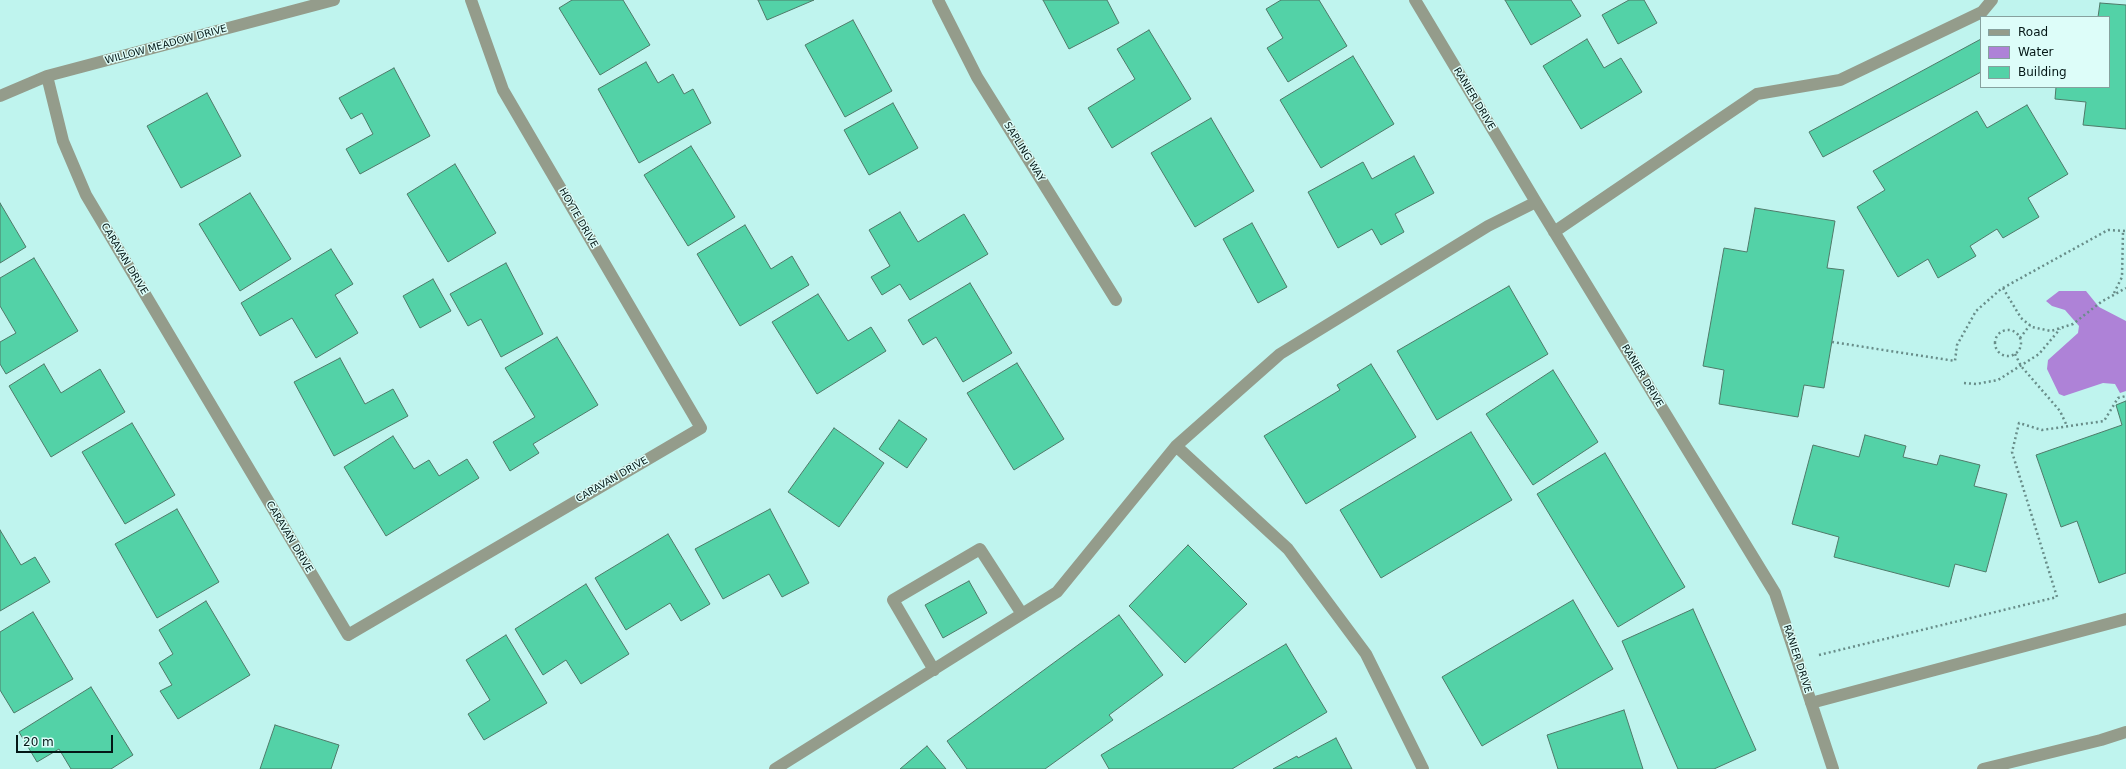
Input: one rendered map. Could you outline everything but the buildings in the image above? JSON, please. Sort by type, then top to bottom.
[{"type":"street","name":"WILLOW MEADOW DRIVE","points":[[0,96],[47,76],[334,0]]},
{"type":"street","name":"HOYTE DRIVE","points":[[471,0],[503,90],[701,428]]},
{"type":"street","name":"SAPLING WAY","points":[[938,0],[977,77],[1116,300]]},
{"type":"street","name":"RANIER DRIVE","points":[[1415,0],[1554,232],[1775,593],[1833,769]]},
{"type":"street","points":[[1554,232],[1757,94],[1840,80],[1982,12],[1992,0]]},
{"type":"street","name":"CARAVAN DRIVE","points":[[47,76],[63,141],[86,195],[348,635],[701,428]]},
{"type":"street","points":[[775,769],[1057,592],[1176,446],[1280,354],[1488,226],[1536,202]]},
{"type":"street","points":[[1176,446],[1288,549],[1366,654],[1422,769]]},
{"type":"street","points":[[934,670],[893,600],[980,549],[1022,614]]},
{"type":"street","points":[[1811,703],[2126,619]]},
{"type":"street","points":[[1983,769],[2101,740],[2126,732]]},
{"type":"path","points":[[1832,342],[1955,361],[1957,345],[1976,311],[2003,288],[2108,230],[2125,231],[2122,277],[2114,293]]},
{"type":"path","points":[[2003,288],[2021,318],[2032,328],[2052,331],[2073,324],[2114,293],[2126,288]]},
{"type":"path","points":[[2020,338],[2016,333],[2008,331],[2001,333],[1996,340],[1997,348],[2002,355],[2011,356],[2015,354],[2020,348],[2020,338],[2030,325]]},
{"type":"path","points":[[1964,383],[1976,384],[1998,380],[2039,354],[2061,328]]},
{"type":"path","points":[[2015,354],[2021,366],[2060,411],[2067,426]]},
{"type":"path","points":[[1797,660],[2057,597],[2012,452],[2019,423],[2042,430],[2104,421],[2118,398],[2126,396]]},
{"type":"water","points":[[2059,291],[2086,291],[2099,307],[2126,321],[2126,391],[2120,393],[2115,384],[2103,383],[2064,396],[2059,394],[2047,369],[2048,360],[2078,333],[2079,326],[2065,310],[2052,306],[2046,301]]}]
